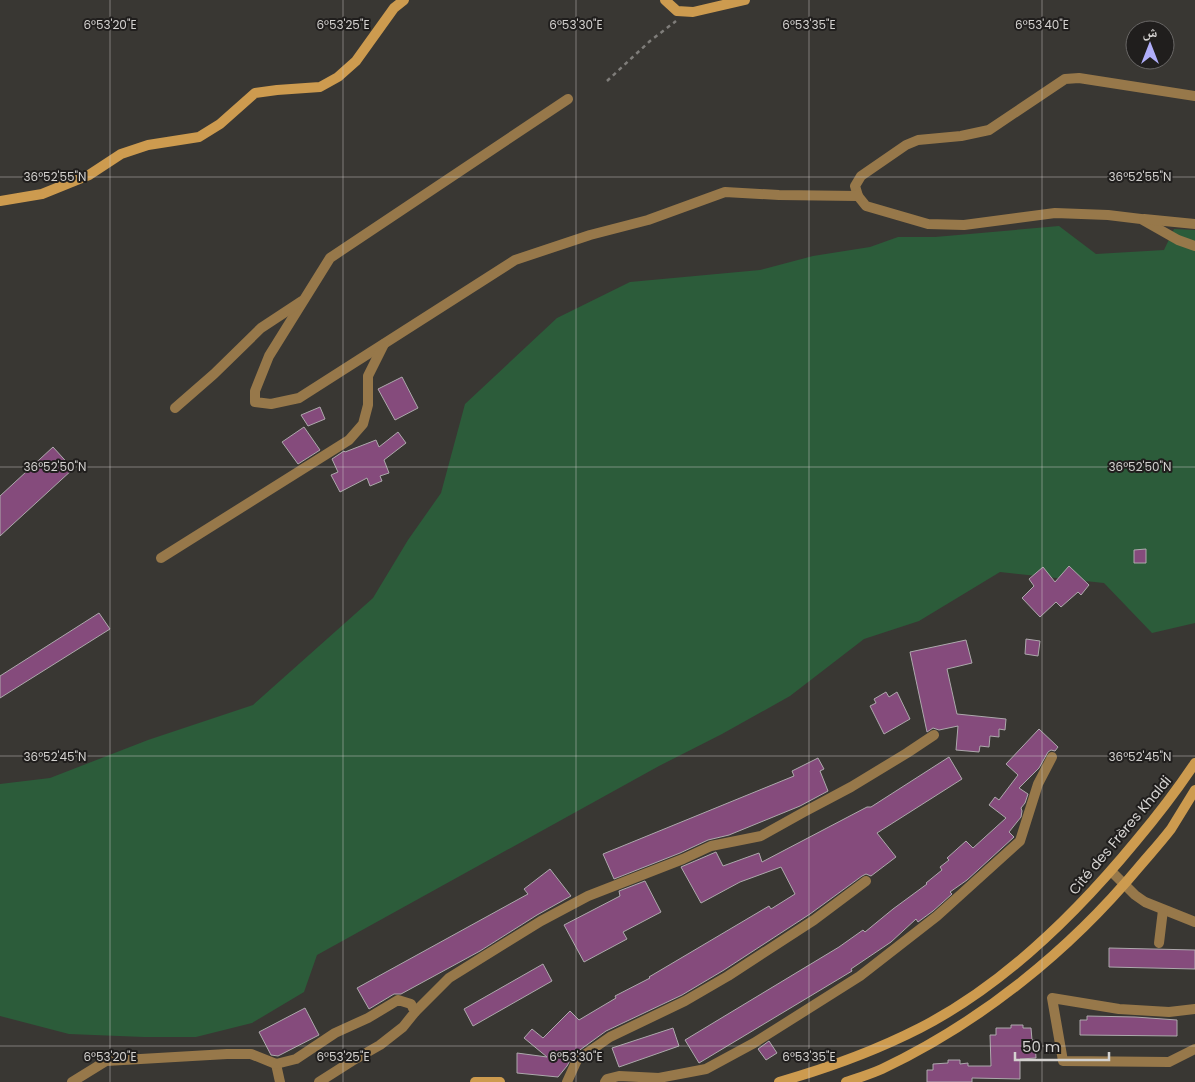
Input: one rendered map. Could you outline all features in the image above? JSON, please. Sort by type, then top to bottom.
[{"type":"main road","points":[[0,201],[42,194],[89,174],[121,154],[148,145],[199,137],[220,124],[255,93],[320,87],[338,77],[356,61],[394,8],[404,0]]},
{"type":"main road","points":[[665,0],[677,11],[693,12],[744,0]]},
{"type":"main road","name":"Cité des Frères Khaldi","points":[[779,1082],[814,1072],[894,1041],[949,1012],[978,993],[1016,963],[1077,908],[1111,871],[1161,810],[1195,763]]},
{"type":"main road","points":[[846,1082],[880,1070],[949,1034],[1017,986],[1050,958],[1125,884],[1170,829],[1195,790]]},
{"type":"main road","points":[[475,1082],[500,1082]]},
{"type":"street","points":[[1195,96],[1079,78],[1065,79],[989,130],[961,136],[918,140],[906,145],[861,176],[855,186],[858,196],[866,206],[928,224],[964,225],[1055,213],[1108,215],[1195,224]]},
{"type":"street","points":[[568,99],[330,258],[269,356],[255,391],[255,402],[272,404],[299,398],[515,260],[648,220],[724,192],[858,196]]},
{"type":"street","points":[[1141,219],[1178,240],[1195,246]]},
{"type":"street","points":[[175,408],[214,374],[261,328],[305,299]]},
{"type":"street","points":[[162,558],[349,440],[363,424],[368,405],[368,376],[385,344]]},
{"type":"street","points":[[319,1082],[380,1045],[403,1027],[415,1012],[449,978],[541,921],[588,896],[711,846],[761,836],[851,787],[934,735]]},
{"type":"street","points":[[604,1082],[619,1076],[659,1078],[706,1069],[754,1043],[860,976],[936,916],[1020,841],[1038,784],[1052,758]]},
{"type":"street","points":[[1111,871],[1135,895],[1145,902],[1195,922]]},
{"type":"street","points":[[566,1082],[577,1060],[610,1037],[686,1001],[728,976],[814,920],[866,881]]},
{"type":"street","points":[[1159,943],[1163,910]]},
{"type":"street","points":[[1195,1009],[1169,1012],[1119,1009],[1052,998],[1064,1061],[1169,1062],[1195,1049]]},
{"type":"street","points":[[72,1082],[106,1061],[252,1054],[276,1064],[296,1059],[335,1032],[368,1018],[398,1000],[411,1004],[415,1012]]},
{"type":"street","points":[[276,1064],[280,1082]]},
{"type":"path","points":[[607,81],[650,41],[689,11]]},
{"type":"green space","points":[[1059,226],[1096,254],[1164,250],[1174,229],[1195,230],[1195,623],[1152,633],[1104,583],[1000,572],[919,621],[864,639],[790,696],[659,766],[317,955],[304,992],[252,1023],[196,1037],[144,1037],[69,1034],[0,1016],[0,784],[50,778],[148,740],[253,705],[373,598],[408,540],[441,493],[465,404],[557,318],[630,282],[760,270],[813,256],[870,247],[898,237],[935,237]]},
{"type":"building","points":[[402,377],[418,408],[395,420],[378,389]]},
{"type":"building","points":[[320,407],[325,419],[308,426],[301,415]]},
{"type":"building","points":[[304,427],[320,450],[298,464],[282,442]]},
{"type":"building","points":[[398,432],[406,443],[384,460],[389,473],[380,476],[382,481],[370,486],[367,478],[340,492],[331,475],[338,472],[332,459],[344,451],[376,440],[379,447]]},
{"type":"building","points":[[53,447],[73,469],[0,536],[0,496]]},
{"type":"building","points":[[1146,549],[1146,563],[1134,563],[1134,550]]},
{"type":"building","points":[[1069,566],[1089,585],[1081,595],[1078,592],[1061,607],[1056,602],[1040,617],[1022,598],[1034,586],[1029,579],[1043,567],[1055,582]]},
{"type":"building","points":[[99,613],[110,629],[0,698],[0,676]]},
{"type":"building","points":[[1026,639],[1040,641],[1038,656],[1025,654]]},
{"type":"building","points":[[966,640],[972,663],[947,669],[957,714],[1006,719],[1005,730],[999,729],[999,737],[990,736],[989,747],[980,746],[979,752],[956,750],[958,726],[939,730],[933,728],[927,732],[910,652]]},
{"type":"building","points":[[886,692],[889,697],[897,692],[910,719],[884,734],[870,706],[876,703],[874,699]]},
{"type":"building","points":[[1039,729],[1058,747],[1055,751],[1051,750],[1048,752],[1039,768],[1019,788],[1028,794],[1021,808],[1021,817],[1009,832],[1014,837],[967,880],[950,892],[952,894],[933,911],[918,922],[916,919],[891,942],[851,969],[852,971],[699,1063],[685,1040],[839,947],[863,930],[865,932],[927,884],[942,870],[940,867],[949,860],[947,858],[966,841],[973,848],[1006,818],[989,805],[995,797],[999,800],[1018,775],[1006,764]]},
{"type":"building","points":[[949,757],[962,779],[877,833],[896,857],[871,876],[866,874],[862,876],[810,914],[682,995],[606,1031],[573,1055],[558,1077],[517,1073],[517,1053],[547,1057],[524,1038],[532,1029],[543,1038],[570,1011],[579,1020],[616,998],[615,996],[650,978],[769,906],[771,909],[795,894],[781,867],[740,882],[701,903],[681,867],[716,852],[723,866],[759,853],[762,862],[867,807],[871,807]]},
{"type":"building","points":[[818,758],[824,769],[820,771],[828,791],[800,806],[729,835],[708,840],[614,879],[603,854],[794,776],[792,771]]},
{"type":"building","points":[[550,869],[571,896],[480,951],[401,994],[394,994],[369,1009],[357,988],[528,894],[524,889]]},
{"type":"building","points":[[645,881],[661,912],[623,932],[627,939],[584,962],[564,925],[620,896],[619,891]]},
{"type":"building","points":[[1109,948],[1195,950],[1195,969],[1109,967]]},
{"type":"building","points":[[543,964],[552,981],[473,1026],[464,1009]]},
{"type":"building","points":[[305,1008],[319,1035],[278,1056],[271,1055],[259,1032]]},
{"type":"building","points":[[1087,1016],[1177,1020],[1177,1036],[1080,1035],[1080,1020],[1087,1020]]},
{"type":"building","points":[[1011,1025],[1023,1025],[1023,1028],[1031,1028],[1032,1040],[1035,1040],[1036,1058],[1020,1059],[1020,1079],[972,1078],[972,1082],[927,1082],[927,1070],[933,1070],[933,1064],[948,1063],[948,1060],[960,1060],[960,1064],[968,1063],[968,1066],[991,1066],[990,1035],[996,1035],[996,1028],[1011,1028]]},
{"type":"building","points":[[673,1028],[679,1046],[619,1067],[612,1048]]},
{"type":"building","points":[[769,1041],[777,1053],[766,1060],[758,1049]]}]
